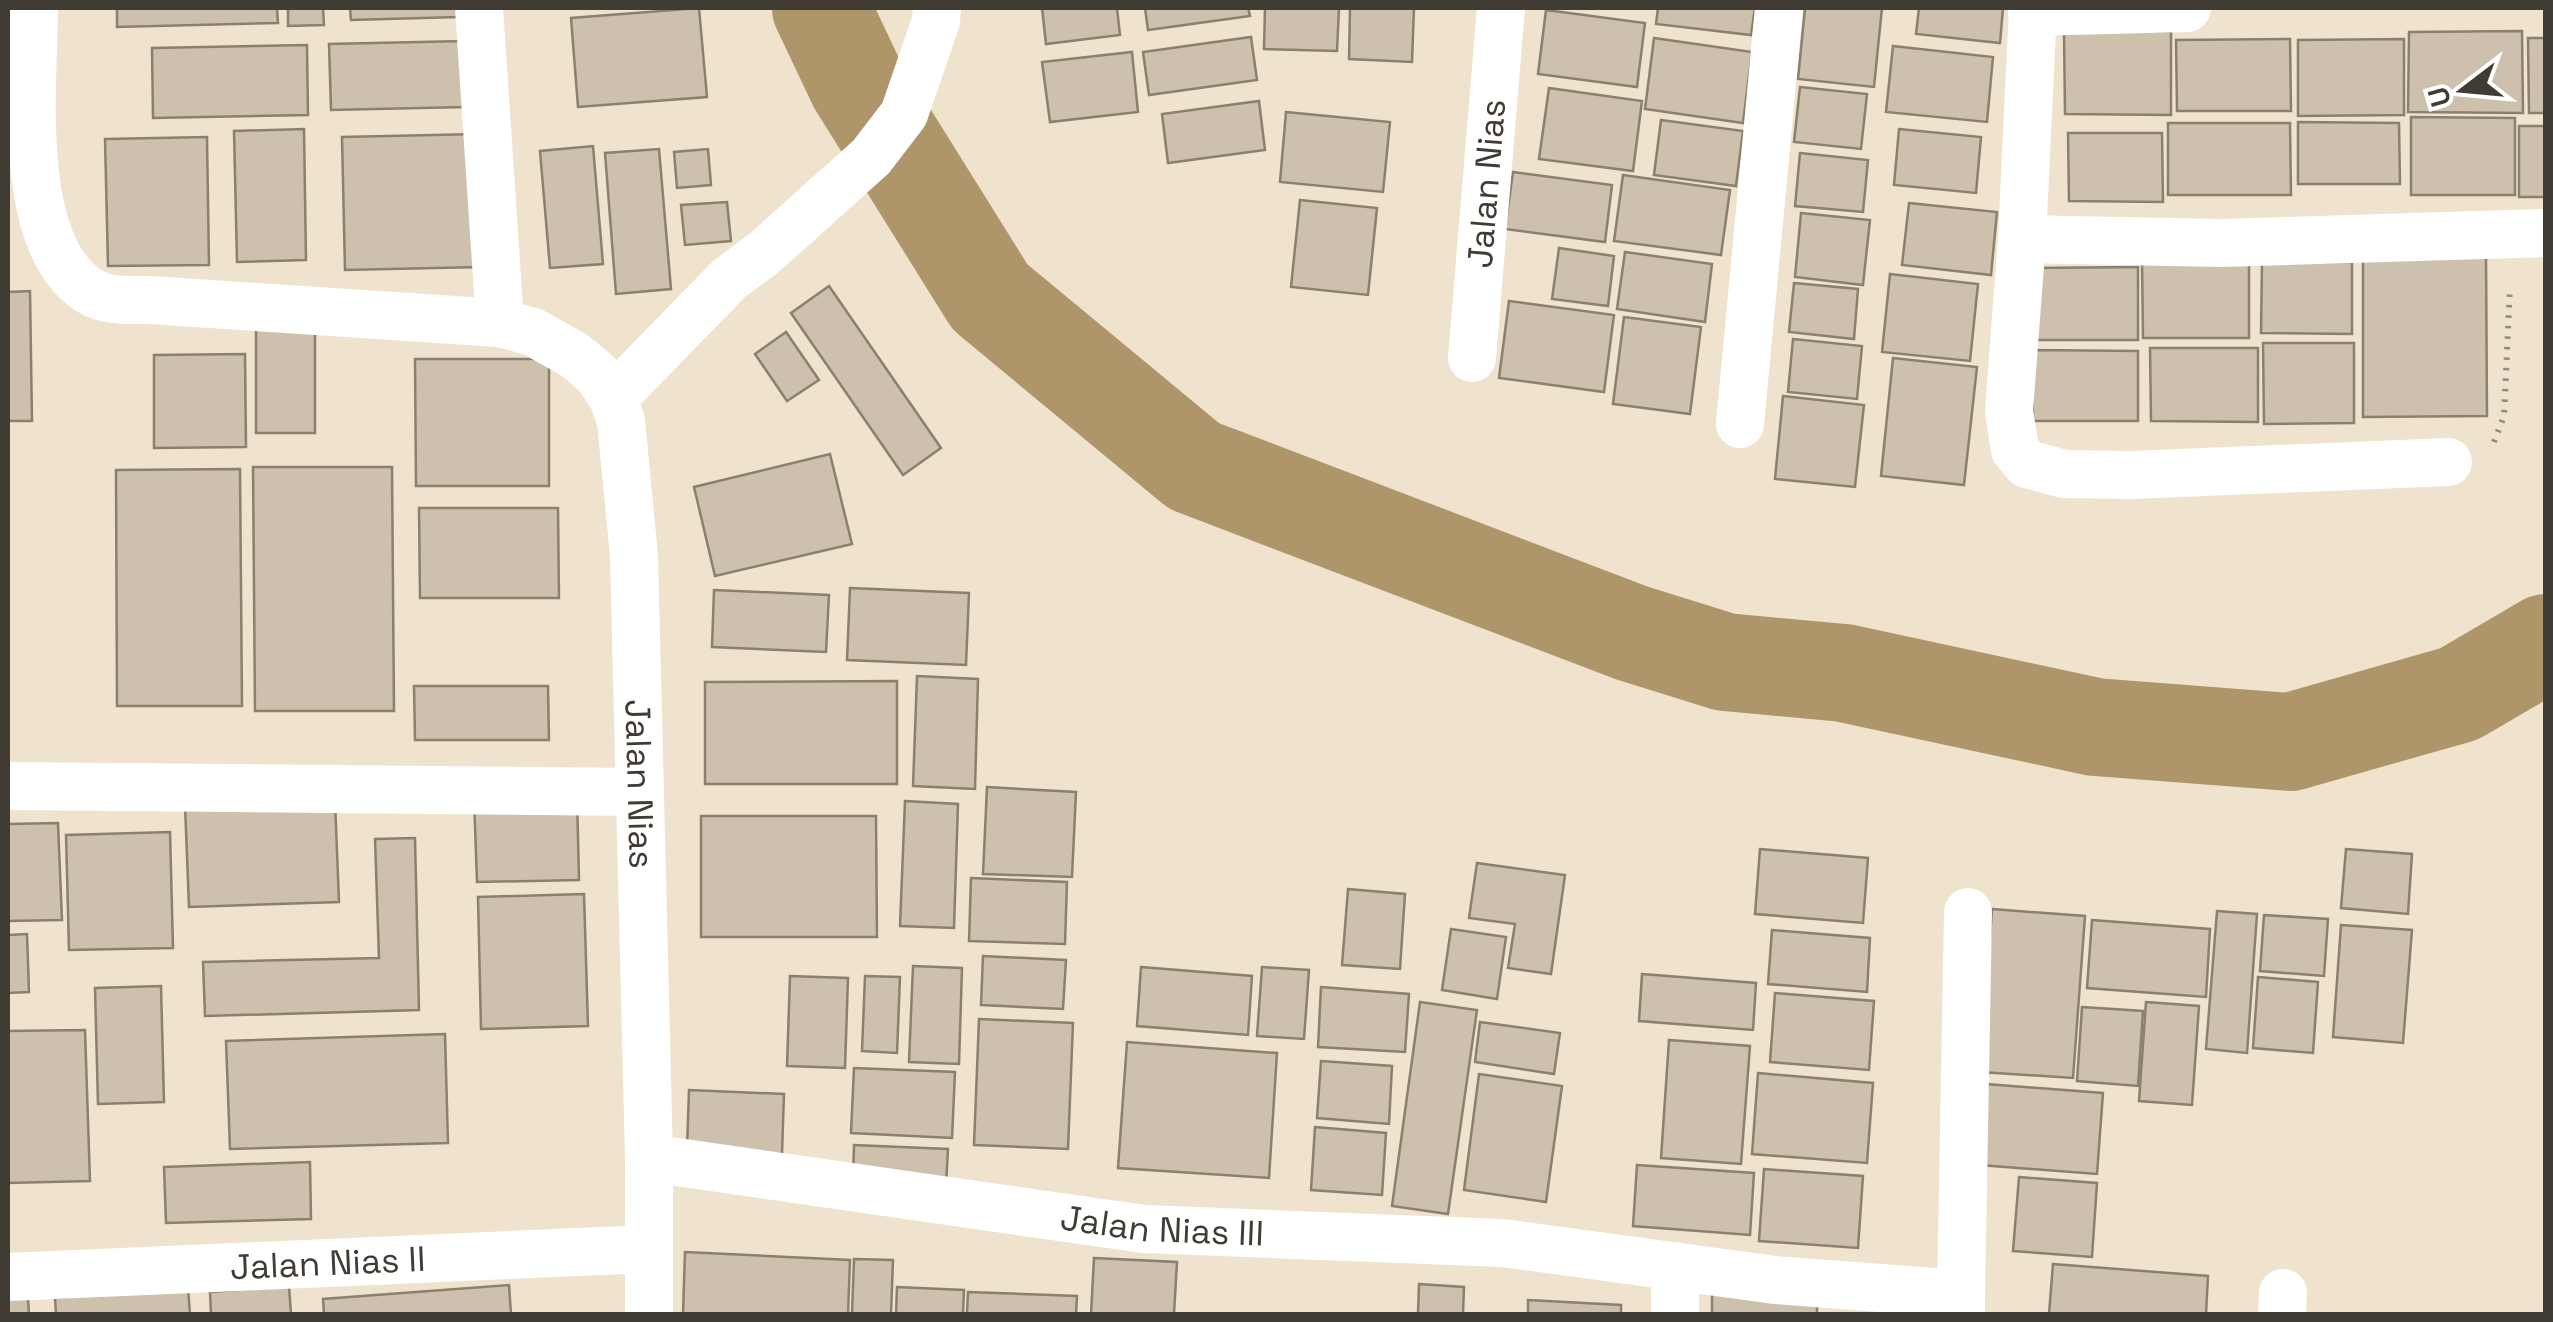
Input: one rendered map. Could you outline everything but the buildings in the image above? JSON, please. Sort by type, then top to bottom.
[{"type":"street","name":"Jalan Nias","points":[[34,8],[32,126],[40,210],[54,246],[88,290],[120,300],[500,323],[532,332],[574,354],[597,374],[613,398],[621,421],[634,556],[649,1158],[649,1314]]},
{"type":"street","points":[[479,8],[500,323]]},
{"type":"street","points":[[613,398],[729,279],[764,253],[871,157],[904,114],[937,8]]},
{"type":"street","name":"Jalan Nias","points":[[1472,358],[1501,8]]},
{"type":"street","points":[[1740,424],[1779,8]]},
{"type":"street","points":[[2187,8],[2032,10],[2022,239],[2009,411],[2014,450],[2027,464],[2064,474],[2132,475],[2448,462]]},
{"type":"street","points":[[2022,239],[2221,243],[2528,234]]},
{"type":"street","points":[[8,786],[640,792]]},
{"type":"street","points":[[1961,1304],[1968,912]]},
{"type":"street","name":"Jalan Nias III","points":[[649,1158],[1144,1229],[1503,1243],[1961,1304]]},
{"type":"street","name":"Jalan Nias II","points":[[8,1278],[646,1249]]},
{"type":"street","points":[[1675,1266],[1675,1314]]},
{"type":"path","points":[[2448,462],[2481,454],[2496,441],[2504,416],[2528,234]]},
{"type":"waterway","points":[[821,8],[857,84],[990,297],[1194,466],[1632,633],[1725,662],[1844,673],[2095,727],[2290,742],[2459,694],[2546,643]]}]
